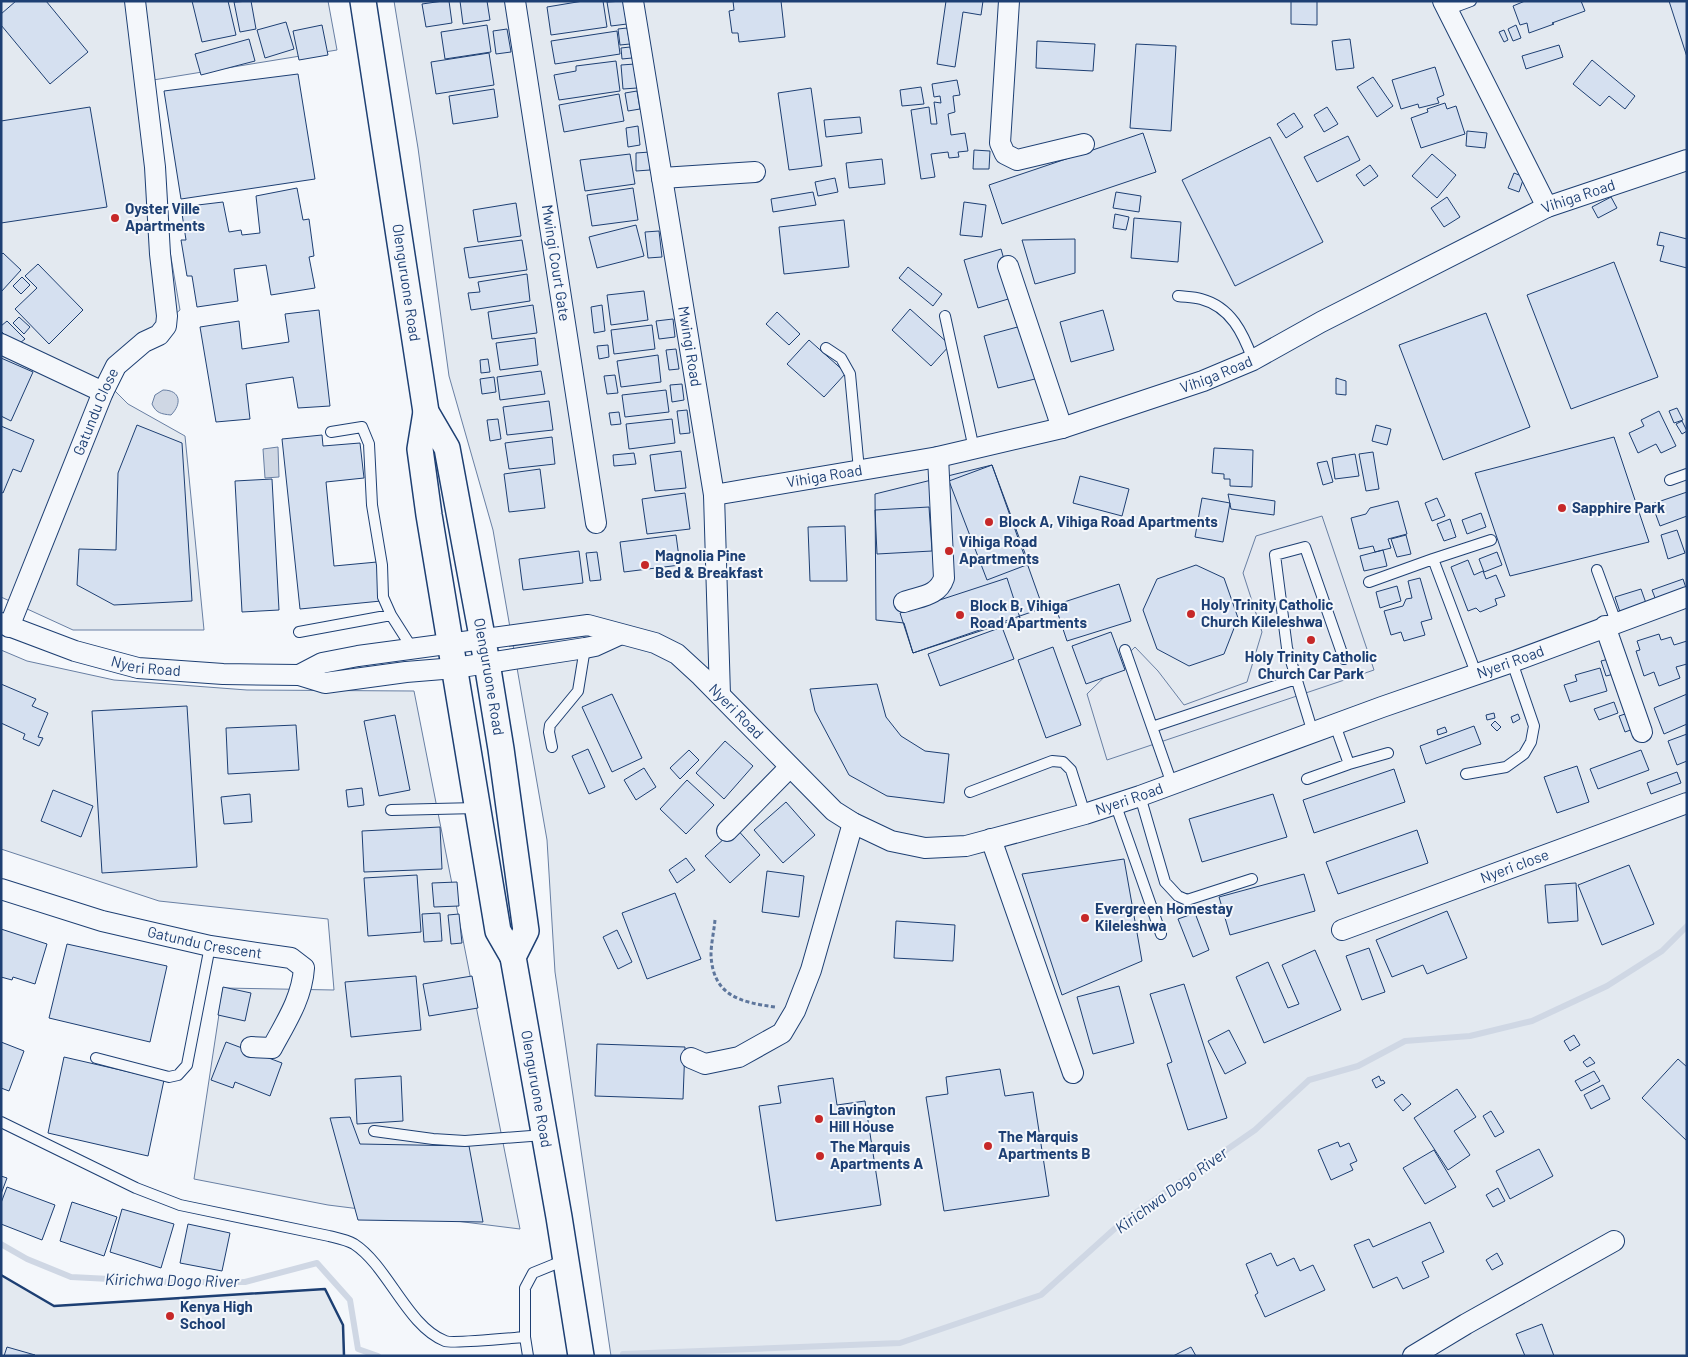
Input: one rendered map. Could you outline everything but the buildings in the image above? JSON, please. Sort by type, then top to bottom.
[{"type":"street","name":"Gatundu Close","points":[[5,625],[103,392],[116,366],[138,347],[159,335],[166,326],[167,316],[160,254],[155,167],[135,1]]},
{"type":"street","name":"Olenguruone Road","points":[[363,1],[426,412],[447,448],[503,758],[526,931],[513,957],[545,1135],[581,1356]]},
{"type":"street","name":"Mwingi Court Gate","points":[[515,1],[596,523]]},
{"type":"street","name":"Mwingi Road","points":[[633,1],[714,495],[720,695]]},
{"type":"street","points":[[1009,1],[1000,143],[1005,154],[1017,160],[1084,144]]},
{"type":"street","points":[[1445,6],[1546,207]]},
{"type":"street","name":"Vihiga Road","points":[[714,495],[938,457],[1062,428],[1203,381],[1253,360],[1321,322],[1546,207],[1687,160]]},
{"type":"street","points":[[662,178],[755,172]]},
{"type":"street","points":[[1008,266],[1062,428]]},
{"type":"street","points":[[1,344],[103,392]]},
{"type":"street","points":[[426,412],[420,449],[429,515],[498,931],[513,957]]},
{"type":"street","points":[[904,602],[935,592],[942,585],[944,578],[938,457]]},
{"type":"street","name":"Nyeri Road","points":[[299,674],[322,663],[412,648],[588,625],[654,643],[677,654],[702,676],[834,811],[853,823],[891,841],[924,848],[966,846],[1085,814],[1140,796],[1512,662],[1687,596]]},
{"type":"street","points":[[1610,624],[1642,732]]},
{"type":"street","name":"Nyeri Road","points":[[5,625],[75,652],[138,668],[223,674],[299,674],[326,683],[406,672],[455,668],[585,648],[595,646],[620,635]]},
{"type":"street","points":[[727,831],[790,767]]},
{"type":"street","name":"Nyeri close","points":[[1342,930],[1687,803]]},
{"type":"street","points":[[691,1058],[705,1064],[739,1057],[782,1033],[795,1011],[811,970],[853,823]]},
{"type":"street","points":[[992,839],[1073,1073]]},
{"type":"street","name":"Gatundu Crescent","points":[[1,889],[102,921],[210,946],[291,958],[304,968],[304,980],[295,1007],[272,1048],[251,1047]]},
{"type":"street","points":[[1414,1356],[1466,1324],[1614,1241]]},
{"type":"lane","points":[[1445,6],[1471,1]]},
{"type":"lane","points":[[1178,296],[1200,298],[1210,302],[1230,316],[1238,325],[1253,360]]},
{"type":"lane","points":[[945,316],[974,448]]},
{"type":"lane","points":[[826,348],[841,358],[850,374],[859,470]]},
{"type":"lane","points":[[331,432],[362,427],[369,444],[372,505],[382,565],[383,597],[391,615],[412,648]]},
{"type":"lane","points":[[1670,480],[1687,474]]},
{"type":"lane","points":[[1369,582],[1491,540]]},
{"type":"lane","points":[[1313,733],[1287,648],[1274,555],[1305,547],[1344,659]]},
{"type":"lane","points":[[1433,559],[1476,674]]},
{"type":"lane","points":[[1597,570],[1610,624]]},
{"type":"lane","points":[[299,632],[391,615]]},
{"type":"lane","points":[[552,747],[548,732],[550,726],[578,691],[585,648]]},
{"type":"lane","points":[[1125,650],[1172,784]]},
{"type":"lane","points":[[1466,774],[1506,767],[1524,754],[1531,742],[1534,726],[1512,662]]},
{"type":"lane","points":[[1152,727],[1296,679]]},
{"type":"lane","points":[[1335,725],[1349,764]]},
{"type":"lane","points":[[1307,779],[1388,753]]},
{"type":"lane","points":[[970,792],[1052,761],[1063,762],[1071,770],[1085,814]]},
{"type":"lane","points":[[1140,796],[1165,882],[1178,896],[1187,900],[1252,879]]},
{"type":"lane","points":[[1116,803],[1161,934]]},
{"type":"lane","points":[[391,810],[477,808]]},
{"type":"lane","points":[[96,1058],[168,1077],[178,1075],[187,1065],[210,946]]},
{"type":"lane","points":[[1,1122],[136,1188],[180,1205],[329,1236],[353,1243],[368,1255],[411,1312],[431,1333],[447,1342],[525,1337]]},
{"type":"lane","points":[[374,1131],[433,1139],[466,1141],[545,1135]]},
{"type":"lane","points":[[528,1356],[525,1337],[525,1288],[533,1273],[565,1260]]},
{"type":"path","points":[[715,920],[711,954],[716,980],[728,992],[743,1001],[795,1011]]},
{"type":"shaded area","points":[[1,1],[328,1],[337,50],[141,82],[180,310],[100,376],[128,404],[185,436],[204,630],[73,630],[1,597]]},
{"type":"shaded area","points":[[394,1],[1687,1],[1687,1356],[611,1356],[555,972],[547,840],[493,530],[449,376],[418,148]]},
{"type":"shaded area","points":[[163,390],[173,392],[178,398],[175,411],[171,415],[159,412],[152,404],[155,395]]},
{"type":"shaded area","points":[[278,447],[279,477],[265,478],[263,449]]},
{"type":"shaded area","name":"Holy Trinity Catholic Church Car Park","points":[[1322,516],[1374,670],[1107,760],[1087,694],[1135,647],[1158,671],[1184,705],[1247,682],[1262,632],[1243,573],[1256,536]]},
{"type":"shaded area","points":[[1,650],[27,661],[114,680],[247,690],[414,691],[520,1229],[328,1205],[194,1179],[223,988],[334,990],[328,919],[159,901],[1,849]]},
{"type":"shaded area","name":"Kenya High School","points":[[1,1275],[54,1306],[325,1289],[343,1325],[344,1356],[1,1356]]},
{"type":"waterway","name":"Kirichwa Dogo River","points":[[623,1354],[900,1343],[1041,1295],[1121,1223],[1255,1130],[1309,1080],[1358,1066],[1405,1041],[1470,1036],[1532,1021],[1607,986],[1662,951],[1687,926]]},
{"type":"waterway","name":"Kirichwa Dogo River","points":[[1,1244],[27,1259],[71,1277],[168,1282],[245,1282],[317,1263],[350,1300],[358,1349],[378,1356]]},
{"type":"wall","points":[[1,1275],[54,1306],[325,1289],[343,1325],[344,1356]]},
{"type":"place","name":"Oyster Ville Apartments","points":[[115,218]]},
{"type":"place","name":"Sapphire Park","points":[[1562,508]]},
{"type":"place","name":"Block A, Vihiga Road Apartments","points":[[989,522]]},
{"type":"place","name":"Vihiga Road Apartments","points":[[949,551]]},
{"type":"place","name":"Magnolia Pine Bed & Breakfast","points":[[645,565]]},
{"type":"place","name":"Holy Trinity Catholic Church Kileleshwa","points":[[1191,614]]},
{"type":"place","name":"Block B, Vihiga Road Apartments","points":[[960,615]]},
{"type":"place","name":"Holy Trinity Catholic Church Car Park","points":[[1311,640]]},
{"type":"place","name":"Evergreen Homestay Kileleshwa","points":[[1085,918]]},
{"type":"place","name":"Lavington Hill House","points":[[819,1119]]},
{"type":"place","name":"The Marquis Apartments B","points":[[988,1146]]},
{"type":"place","name":"The Marquis Apartments A","points":[[820,1156]]},
{"type":"place","name":"Kenya High School","points":[[170,1316]]}]
